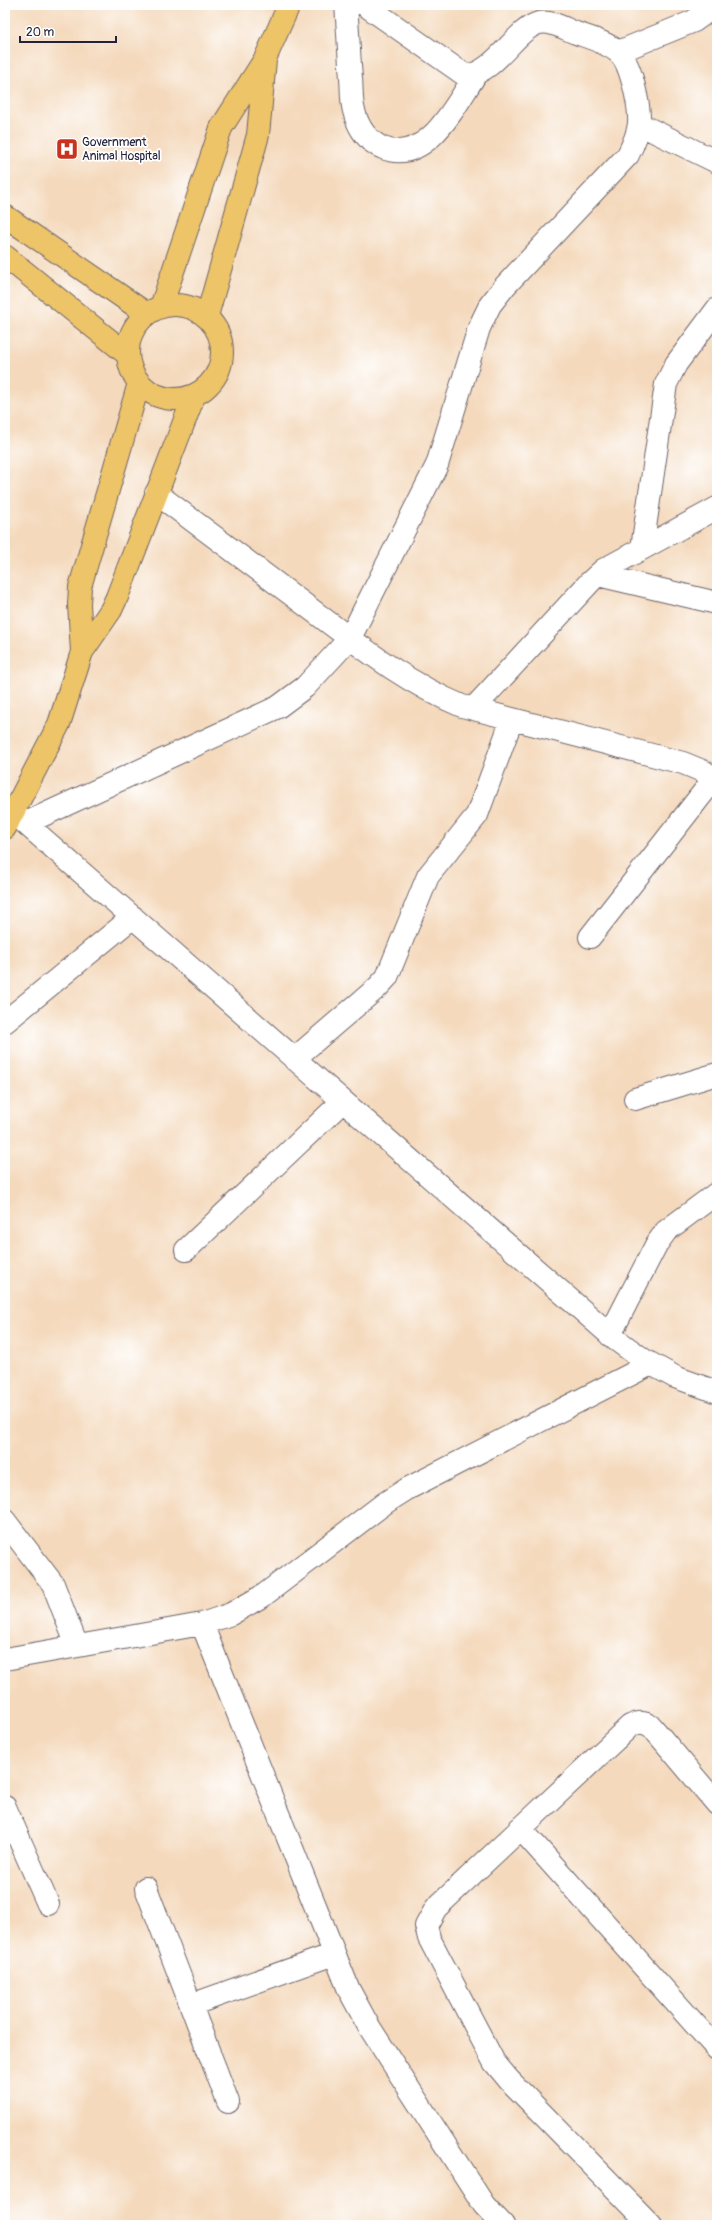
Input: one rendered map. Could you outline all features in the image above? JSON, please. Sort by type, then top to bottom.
[{"type":"main road","points":[[154,311],[221,128],[265,59],[289,5]]},
{"type":"main road","points":[[207,316],[258,135],[265,59]]},
{"type":"main road","points":[[5,216],[154,311]]},
{"type":"main road","points":[[5,256],[128,355]]},
{"type":"main road","points":[[178,305],[193,308],[207,316],[217,329],[222,344],[222,361],[216,376],[207,388],[194,396],[179,399],[164,398],[150,393],[139,383],[131,370],[128,355],[129,340],[135,326],[154,311],[178,305]]},
{"type":"main road","points":[[82,652],[79,604],[80,587],[139,383]]},
{"type":"main road","points":[[15,821],[59,724],[82,652],[111,610],[117,597],[194,396]]},
{"type":"street","points":[[346,5],[353,109],[364,135],[374,144],[392,152],[408,150],[424,143],[437,132],[476,74]]},
{"type":"street","points":[[365,5],[462,73],[469,75],[476,74],[484,70],[529,28],[539,23],[550,23],[605,44],[618,52],[626,61],[630,73],[639,124],[628,155],[505,286],[490,305],[479,328],[437,465],[350,638],[305,687],[278,707],[15,821],[133,917],[610,1335],[651,1364],[675,1377],[717,1392]]},
{"type":"street","points":[[618,52],[694,21],[716,5]]},
{"type":"street","points":[[639,124],[717,162]]},
{"type":"street","points":[[642,548],[666,384],[676,364],[717,309]]},
{"type":"street","points":[[156,493],[404,678],[427,691],[473,709],[683,762],[716,779],[590,937]]},
{"type":"street","points":[[473,709],[598,575],[642,548],[717,508]]},
{"type":"street","points":[[598,575],[717,603]]},
{"type":"street","points":[[294,1058],[387,978],[428,876],[477,815],[512,719]]},
{"type":"street","points":[[5,1022],[133,917]]},
{"type":"street","points":[[635,1099],[717,1074]]},
{"type":"street","points":[[186,1250],[343,1101]]},
{"type":"street","points":[[610,1335],[656,1244],[681,1218],[717,1193]]},
{"type":"street","points":[[5,1659],[202,1624],[231,1614],[264,1595],[385,1503],[407,1489],[651,1364]]},
{"type":"street","points":[[5,1521],[53,1584],[77,1646]]},
{"type":"street","points":[[202,1624],[349,1990],[368,2025],[484,2205],[503,2225]]},
{"type":"street","points":[[652,2225],[509,2080],[494,2062],[429,1938],[426,1926],[436,1908],[630,1726],[639,1722],[645,1723],[652,1727],[717,1804]]},
{"type":"street","points":[[5,1807],[48,1904]]},
{"type":"street","points":[[520,1828],[717,2049]]},
{"type":"street","points":[[146,1888],[228,2102]]},
{"type":"street","points":[[191,2005],[334,1954]]},
{"type":"place","name":"Government Animal Hospital","points":[[67,149]]}]
